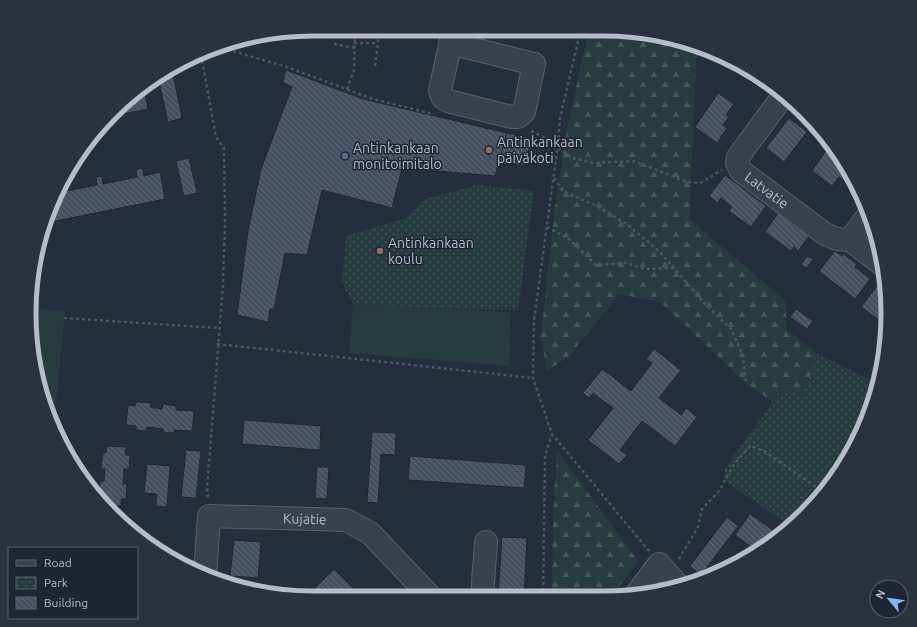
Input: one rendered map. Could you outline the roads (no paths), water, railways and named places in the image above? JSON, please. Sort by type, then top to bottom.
[{"type":"street","points":[[452,37],[534,64],[524,112],[518,116],[512,117],[448,101],[443,98],[440,91],[452,37]]},
{"type":"street","name":"Latvatie","points":[[780,99],[742,151],[737,163],[741,171],[825,234],[837,239],[850,240]]},
{"type":"street","points":[[865,220],[850,240],[876,260]]},
{"type":"street","name":"Kujatie","points":[[205,569],[209,516],[346,520],[370,533],[425,591]]},
{"type":"street","points":[[482,591],[486,542]]},
{"type":"street","points":[[647,588],[668,574]]},
{"type":"place","name":"Antinkankaan päiväkoti","points":[[489,150]]},
{"type":"place","name":"Antinkankaan monitoimitalo","points":[[345,156]]},
{"type":"place","name":"Antinkankaan koulu","points":[[380,251]]}]
